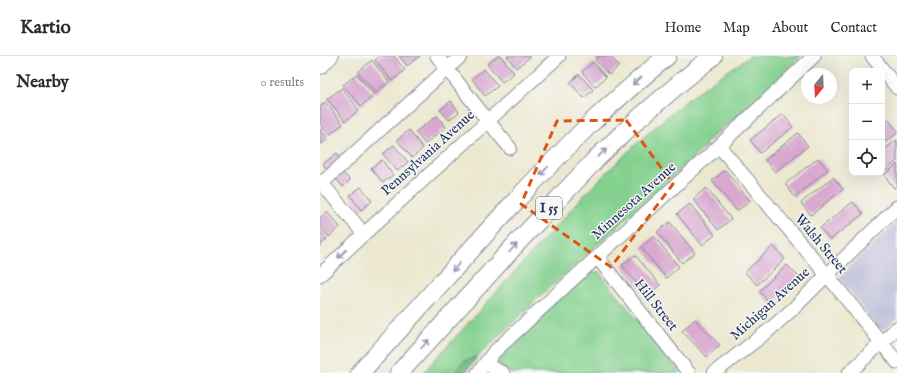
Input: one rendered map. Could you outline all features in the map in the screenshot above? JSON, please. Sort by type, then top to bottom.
[{"type":"highway","name":"I 55","points":[[360,373],[550,165],[591,124],[667,56]]},
{"type":"highway","name":"I 55","points":[[399,373],[532,226],[597,158],[649,110],[713,56]]},
{"type":"street","points":[[437,56],[510,148]]},
{"type":"street","points":[[364,234],[321,182],[462,56]]},
{"type":"street","name":"Pennsylvania Avenue","points":[[320,275],[559,56]]},
{"type":"street","name":"Minnesota Avenue","points":[[482,369],[494,352],[720,146],[814,56]]},
{"type":"street","points":[[872,56],[897,88]]},
{"type":"street","name":"Walsh Street","points":[[720,146],[897,362]]},
{"type":"street","name":"Michigan Avenue","points":[[714,373],[795,308],[826,275],[897,207]]},
{"type":"street","name":"Hill Street","points":[[597,257],[689,373]]},
{"type":"street","points":[[849,373],[897,328]]},
{"type":"street","points":[[482,369],[503,373]]},
{"type":"highlighted area","points":[[626,120],[673,184],[611,267],[521,204],[557,121]]},
{"type":"shaded area","points":[[897,222],[897,319],[884,330],[881,330],[840,278],[842,273]]},
{"type":"green space","points":[[750,56],[801,56],[727,126],[725,125],[705,144],[706,146],[537,299],[477,357],[464,361],[454,373],[423,373],[588,191],[653,128],[702,89]]},
{"type":"green space","points":[[591,270],[595,274],[598,271],[680,373],[512,373],[492,364],[505,348]]},
{"type":"green space","points":[[477,357],[465,373],[454,373],[464,361]]},
{"type":"building","points":[[380,56],[394,56],[405,70],[392,81],[375,60]]},
{"type":"building","points":[[399,56],[420,56],[407,66]]},
{"type":"building","points":[[498,56],[501,56],[514,73],[502,82],[487,64]]},
{"type":"building","points":[[507,56],[529,56],[530,57],[516,68]]},
{"type":"building","points":[[599,56],[611,56],[619,66],[609,75],[595,60]]},
{"type":"building","points":[[372,60],[389,82],[376,93],[358,72]]},
{"type":"building","points":[[593,62],[606,77],[595,87],[582,72]]},
{"type":"building","points":[[484,69],[498,86],[485,96],[472,79]]},
{"type":"building","points":[[357,74],[374,95],[361,106],[343,85]]},
{"type":"building","points":[[579,74],[593,90],[584,98],[570,83]]},
{"type":"building","points":[[342,88],[359,110],[345,121],[327,99]]},
{"type":"building","points":[[451,101],[459,112],[449,120],[440,110]]},
{"type":"building","points":[[325,102],[343,124],[329,135],[320,124],[320,107]]},
{"type":"building","points":[[783,114],[793,127],[760,153],[750,140]]},
{"type":"building","points":[[437,116],[446,127],[425,144],[415,132]]},
{"type":"building","points":[[888,119],[897,130],[897,133],[885,143],[885,140],[885,121]]},
{"type":"building","points":[[320,129],[328,139],[320,145]]},
{"type":"building","points":[[409,130],[423,148],[412,158],[397,140]]},
{"type":"building","points":[[798,133],[808,146],[775,172],[765,160]]},
{"type":"building","points":[[897,140],[897,161],[885,171],[885,149]]},
{"type":"building","points":[[394,145],[408,162],[397,171],[383,154]]},
{"type":"building","points":[[337,153],[342,160],[328,171],[323,164]]},
{"type":"building","points":[[818,158],[828,170],[795,197],[785,184]]},
{"type":"building","points":[[382,160],[393,175],[383,183],[371,168]]},
{"type":"building","points":[[897,164],[897,186],[894,188],[885,174]]},
{"type":"building","points":[[725,170],[750,201],[737,211],[712,181]]},
{"type":"building","points":[[343,173],[350,180],[343,187],[336,179]]},
{"type":"building","points":[[833,177],[843,189],[811,215],[801,203]]},
{"type":"building","points":[[361,187],[372,201],[361,210],[350,195]]},
{"type":"building","points":[[706,188],[731,219],[718,230],[693,199]]},
{"type":"building","points":[[853,202],[863,214],[830,240],[820,228]]},
{"type":"building","points":[[690,204],[715,235],[702,245],[677,214]]},
{"type":"building","points":[[327,212],[340,227],[329,237],[320,227],[320,218]]},
{"type":"building","points":[[670,222],[695,253],[682,263],[657,232]]},
{"type":"building","points":[[320,231],[327,239],[320,246]]},
{"type":"building","points":[[654,236],[679,267],[666,278],[641,247]]},
{"type":"building","points":[[773,246],[785,259],[757,285],[745,272]]},
{"type":"building","points":[[635,255],[660,285],[647,296],[622,265]]},
{"type":"building","points":[[787,265],[800,278],[771,304],[759,291]]},
{"type":"building","points":[[695,319],[720,345],[707,357],[682,331]]}]
